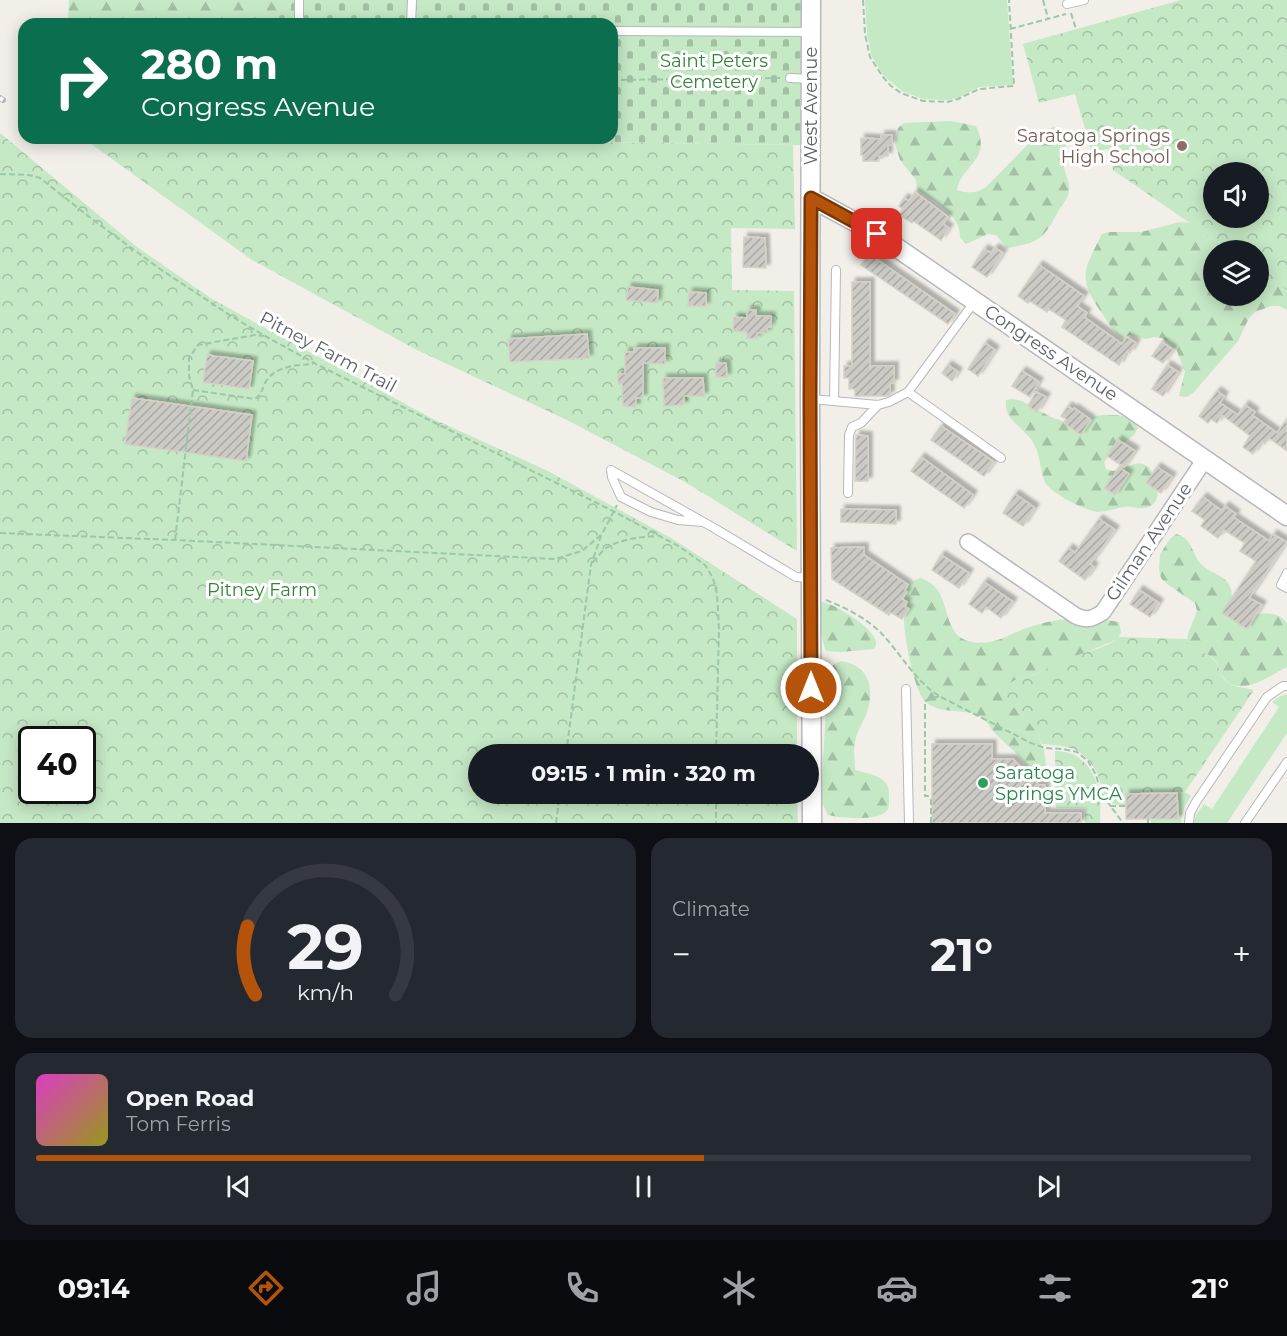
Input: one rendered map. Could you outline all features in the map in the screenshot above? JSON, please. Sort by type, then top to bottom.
[{"type":"street","name":"West Avenue","points":[[811,0],[812,823]]},
{"type":"street","name":"Congress Avenue","points":[[811,198],[877,234],[1287,516]]},
{"type":"street","name":"Gilman Avenue","points":[[968,542],[1076,616],[1084,620],[1094,618],[1103,612],[1205,459]]},
{"type":"lane","points":[[299,0],[299,18]]},
{"type":"lane","points":[[411,18],[412,0]]},
{"type":"lane","points":[[1067,4],[1084,0]]},
{"type":"lane","points":[[618,31],[811,33]]},
{"type":"lane","points":[[790,78],[812,79]]},
{"type":"lane","points":[[834,401],[836,270]]},
{"type":"lane","points":[[810,399],[878,405],[902,396],[908,392],[975,301]]},
{"type":"lane","points":[[908,392],[1001,458]]},
{"type":"lane","points":[[848,493],[849,435],[852,427],[861,423],[878,405]]},
{"type":"lane","points":[[703,522],[678,520],[651,512],[621,497],[611,470],[703,522],[796,577],[810,578]]},
{"type":"lane","points":[[1287,573],[1281,585],[1287,588]]},
{"type":"lane","points":[[1189,823],[1190,813],[1196,802],[1267,697],[1283,686],[1287,686]]},
{"type":"lane","points":[[906,689],[909,823]]},
{"type":"lane","points":[[1245,823],[1287,762]]},
{"type":"path","points":[[863,0],[867,46],[876,68],[891,86],[901,93],[923,101],[947,102],[979,89],[1014,86],[1009,0]]},
{"type":"path","points":[[1044,0],[1048,19]]},
{"type":"path","points":[[1011,29],[1071,13],[1076,29]]},
{"type":"path","points":[[618,80],[790,78]]},
{"type":"path","name":"Pitney Farm Trail","points":[[0,174],[29,175],[40,178],[160,269],[265,336],[316,364],[613,511],[680,547],[705,565],[713,578],[717,594],[716,744]]},
{"type":"path","points":[[175,540],[193,390],[189,376],[189,358],[198,345],[255,335],[265,336]]},
{"type":"path","points":[[193,390],[255,399],[260,395],[266,381],[276,371],[294,365],[316,364]]},
{"type":"path","points":[[567,744],[591,565],[602,534],[621,497]]},
{"type":"path","points":[[0,533],[555,559],[582,551],[602,534]]},
{"type":"path","points":[[591,565],[604,549],[622,540],[659,536]]},
{"type":"path","points":[[821,598],[862,618],[881,632],[932,692],[1030,743],[1045,748],[1077,752],[1088,761],[1096,775],[1101,793],[1123,823]]},
{"type":"path","points":[[931,823],[931,800],[925,795],[925,701],[939,696]]},
{"type":"path","points":[[556,823],[559,804]]},
{"type":"path","points":[[716,804],[716,823]]},
{"type":"path","points":[[1110,807],[1126,806]]},
{"type":"green space","points":[[69,0],[298,0],[294,18],[68,18]]},
{"type":"green space","name":"Saint Peters Cemetery","points":[[278,0],[801,0],[800,145],[618,142],[618,18],[279,18]]},
{"type":"green space","points":[[865,0],[1007,0],[1013,85],[979,87],[958,98],[946,100],[923,99],[902,91],[884,76],[872,57],[867,34]]},
{"type":"green space","points":[[1181,0],[1287,0],[1287,290],[1269,278],[1269,240],[1214,240],[1113,170],[1107,149],[1092,153],[1075,94],[1039,103],[1023,44]]},
{"type":"green space","points":[[951,121],[976,126],[980,138],[981,147],[978,155],[959,182],[957,190],[965,192],[977,191],[987,186],[1039,133],[1054,127],[1060,130],[1066,144],[1064,167],[1069,193],[1049,228],[1039,238],[1027,244],[1007,248],[996,235],[988,234],[966,244],[960,237],[956,221],[951,215],[917,189],[916,180],[900,160],[895,144],[898,128],[904,123]]},
{"type":"green space","name":"Pitney Farm","points":[[0,133],[137,247],[212,299],[431,418],[546,470],[671,538],[797,619],[797,744],[468,744],[468,804],[797,804],[798,823],[0,823]]},
{"type":"green space","points":[[618,142],[793,145],[795,229],[731,228],[732,290],[794,291],[797,551],[685,482],[567,420],[415,349],[252,260],[91,144]]},
{"type":"green space","points":[[1180,222],[1196,223],[1227,240],[1203,240],[1203,306],[1269,306],[1269,263],[1287,278],[1287,310],[1279,306],[1271,306],[1255,312],[1249,318],[1238,341],[1194,392],[1187,397],[1179,396],[1185,372],[1176,349],[1162,338],[1146,339],[1130,335],[1122,338],[1111,326],[1088,290],[1087,265],[1102,234],[1141,232]]},
{"type":"green space","points":[[1013,399],[1073,425],[1103,415],[1119,415],[1134,421],[1138,428],[1134,435],[1114,450],[1104,462],[1106,469],[1113,471],[1137,464],[1147,466],[1152,471],[1156,485],[1156,501],[1144,508],[1127,507],[1098,512],[1062,497],[1046,484],[1034,444],[1008,413],[1006,400]]},
{"type":"green space","points":[[1176,534],[1186,539],[1202,565],[1223,578],[1229,585],[1232,595],[1230,613],[1274,615],[1281,617],[1287,623],[1287,667],[1254,684],[1237,686],[1223,677],[1215,660],[1187,642],[1197,611],[1195,603],[1167,584],[1161,578],[1159,570],[1160,554]]},
{"type":"green space","points":[[921,578],[931,583],[940,594],[955,632],[961,638],[977,643],[994,641],[1033,626],[1065,619],[1087,618],[1119,622],[1121,632],[1118,639],[1031,676],[1015,680],[1004,692],[1012,706],[1034,728],[1044,750],[1046,765],[1042,771],[1033,770],[1028,766],[980,716],[935,708],[924,700],[919,692],[907,648],[904,615],[906,589],[915,580]]},
{"type":"green space","points":[[822,602],[845,612],[863,625],[875,638],[874,649],[826,651],[820,623],[819,605]]},
{"type":"green space","points":[[1119,637],[1187,639],[1190,645],[1215,661],[1226,681],[1254,690],[1185,792],[1126,794],[1126,805],[1114,804],[1106,797],[1092,764],[1071,748],[1042,744],[1034,729],[1012,706],[1004,692],[1013,681],[1032,676],[1062,660],[1101,648]]},
{"type":"green space","points":[[841,661],[859,668],[868,680],[870,688],[869,706],[854,745],[855,770],[878,777],[886,783],[888,809],[879,816],[849,818],[828,815],[822,803],[828,678],[832,667]]},
{"type":"green space","points":[[1287,694],[1287,733],[1227,823],[1194,823],[1196,815],[1204,804],[1212,809],[1279,707],[1272,702]]},
{"type":"green space","points":[[1055,751],[1065,752],[1081,759],[1092,772],[1100,799],[1100,823],[1085,823],[1085,808],[1056,808]]},
{"type":"green space","points":[[1185,792],[1191,796],[1184,809],[1181,823],[1151,823],[1151,819],[1177,819],[1177,793]]},
{"type":"building","points":[[881,135],[892,135],[892,145],[888,145],[888,156],[879,156],[879,161],[863,161],[861,138],[881,139]]},
{"type":"building","points":[[915,192],[948,217],[943,224],[949,228],[941,240],[913,221],[912,223],[899,215],[903,209],[899,206],[904,198],[909,201]]},
{"type":"building","points":[[744,237],[765,238],[766,268],[743,267]]},
{"type":"building","points":[[995,248],[1003,253],[987,277],[972,267],[984,249],[991,253]]},
{"type":"building","points":[[869,254],[955,314],[948,324],[861,265]]},
{"type":"building","points":[[1039,265],[1084,296],[1077,306],[1087,313],[1084,317],[1122,344],[1127,337],[1136,343],[1130,353],[1127,351],[1119,365],[1062,327],[1066,320],[1049,309],[1047,312],[1018,296]]},
{"type":"building","points":[[852,282],[870,282],[870,370],[872,366],[894,366],[894,383],[890,383],[890,395],[887,396],[855,396],[855,389],[849,389],[849,378],[844,378],[844,366],[852,366]]},
{"type":"building","points":[[628,287],[658,290],[657,303],[626,300]]},
{"type":"building","points":[[689,292],[706,293],[706,306],[688,306]]},
{"type":"building","points":[[747,310],[756,310],[756,316],[771,316],[771,327],[767,327],[767,333],[757,333],[757,339],[747,338],[747,332],[733,331],[734,317],[747,318]]},
{"type":"building","points":[[587,334],[589,358],[510,362],[508,339]]},
{"type":"building","points":[[1162,342],[1173,350],[1163,363],[1152,356]]},
{"type":"building","points":[[985,343],[995,350],[978,376],[968,369]]},
{"type":"building","points":[[634,348],[665,348],[665,364],[643,363],[643,398],[636,398],[636,407],[623,406],[622,384],[618,384],[618,374],[625,374],[625,352],[634,352]]},
{"type":"building","points":[[207,355],[253,361],[249,389],[203,382]]},
{"type":"building","points":[[716,363],[726,363],[727,377],[716,377]]},
{"type":"building","points":[[948,365],[958,372],[952,381],[942,373]]},
{"type":"building","points":[[1167,365],[1178,372],[1163,396],[1152,389]]},
{"type":"building","points":[[1022,371],[1039,382],[1030,397],[1012,386]]},
{"type":"building","points":[[663,378],[703,378],[704,396],[684,396],[684,405],[664,406]]},
{"type":"building","points":[[1217,391],[1224,396],[1220,403],[1238,415],[1245,405],[1255,412],[1252,415],[1277,433],[1287,419],[1287,451],[1269,438],[1265,444],[1262,441],[1253,454],[1243,447],[1250,436],[1222,415],[1217,423],[1211,419],[1208,423],[1199,416]]},
{"type":"building","points":[[1036,392],[1046,397],[1037,412],[1028,406]]},
{"type":"building","points":[[132,398],[252,415],[246,461],[125,444]]},
{"type":"building","points":[[1068,406],[1091,420],[1081,435],[1064,423],[1066,419],[1061,416]]},
{"type":"building","points":[[941,426],[994,462],[984,476],[931,440]]},
{"type":"building","points":[[856,435],[868,436],[868,481],[855,481]]},
{"type":"building","points":[[1118,440],[1135,451],[1124,467],[1107,456]]},
{"type":"building","points":[[921,457],[973,495],[964,508],[911,471]]},
{"type":"building","points":[[1119,467],[1129,474],[1115,495],[1105,488]]},
{"type":"building","points":[[1157,467],[1172,477],[1161,493],[1146,483]]},
{"type":"building","points":[[1015,494],[1035,508],[1023,526],[1003,513]]},
{"type":"building","points":[[1203,497],[1222,511],[1225,506],[1236,514],[1233,517],[1269,541],[1273,534],[1286,542],[1249,598],[1262,605],[1247,629],[1222,613],[1256,561],[1240,551],[1245,543],[1224,530],[1218,538],[1201,526],[1205,520],[1192,511]]},
{"type":"building","points":[[841,509],[896,510],[896,524],[841,522]]},
{"type":"building","points":[[1099,519],[1115,530],[1090,564],[1094,567],[1085,580],[1059,561],[1069,548],[1075,553]]},
{"type":"building","points":[[864,547],[864,555],[908,585],[905,590],[907,592],[902,599],[907,602],[905,607],[909,609],[902,619],[890,612],[889,615],[832,579],[831,548]]},
{"type":"building","points":[[941,555],[969,573],[959,588],[932,570]]},
{"type":"building","points":[[984,582],[1013,602],[1001,618],[986,607],[982,613],[969,604]]},
{"type":"building","points":[[1139,590],[1159,603],[1150,617],[1130,604]]},
{"type":"building","name":"Saratoga Springs YMCA","points":[[932,744],[992,744],[992,759],[1013,759],[1039,785],[1045,785],[1045,813],[1081,813],[1081,823],[932,823]]},
{"type":"building","points":[[1177,793],[1178,819],[1126,819],[1126,794]]},
{"type":"place","name":"Saratoga Springs High School","points":[[1182,146]]},
{"type":"place","name":"Saratoga Springs YMCA","points":[[983,783]]},
{"type":"route","points":[[811,688],[811,198],[877,234]]}]
